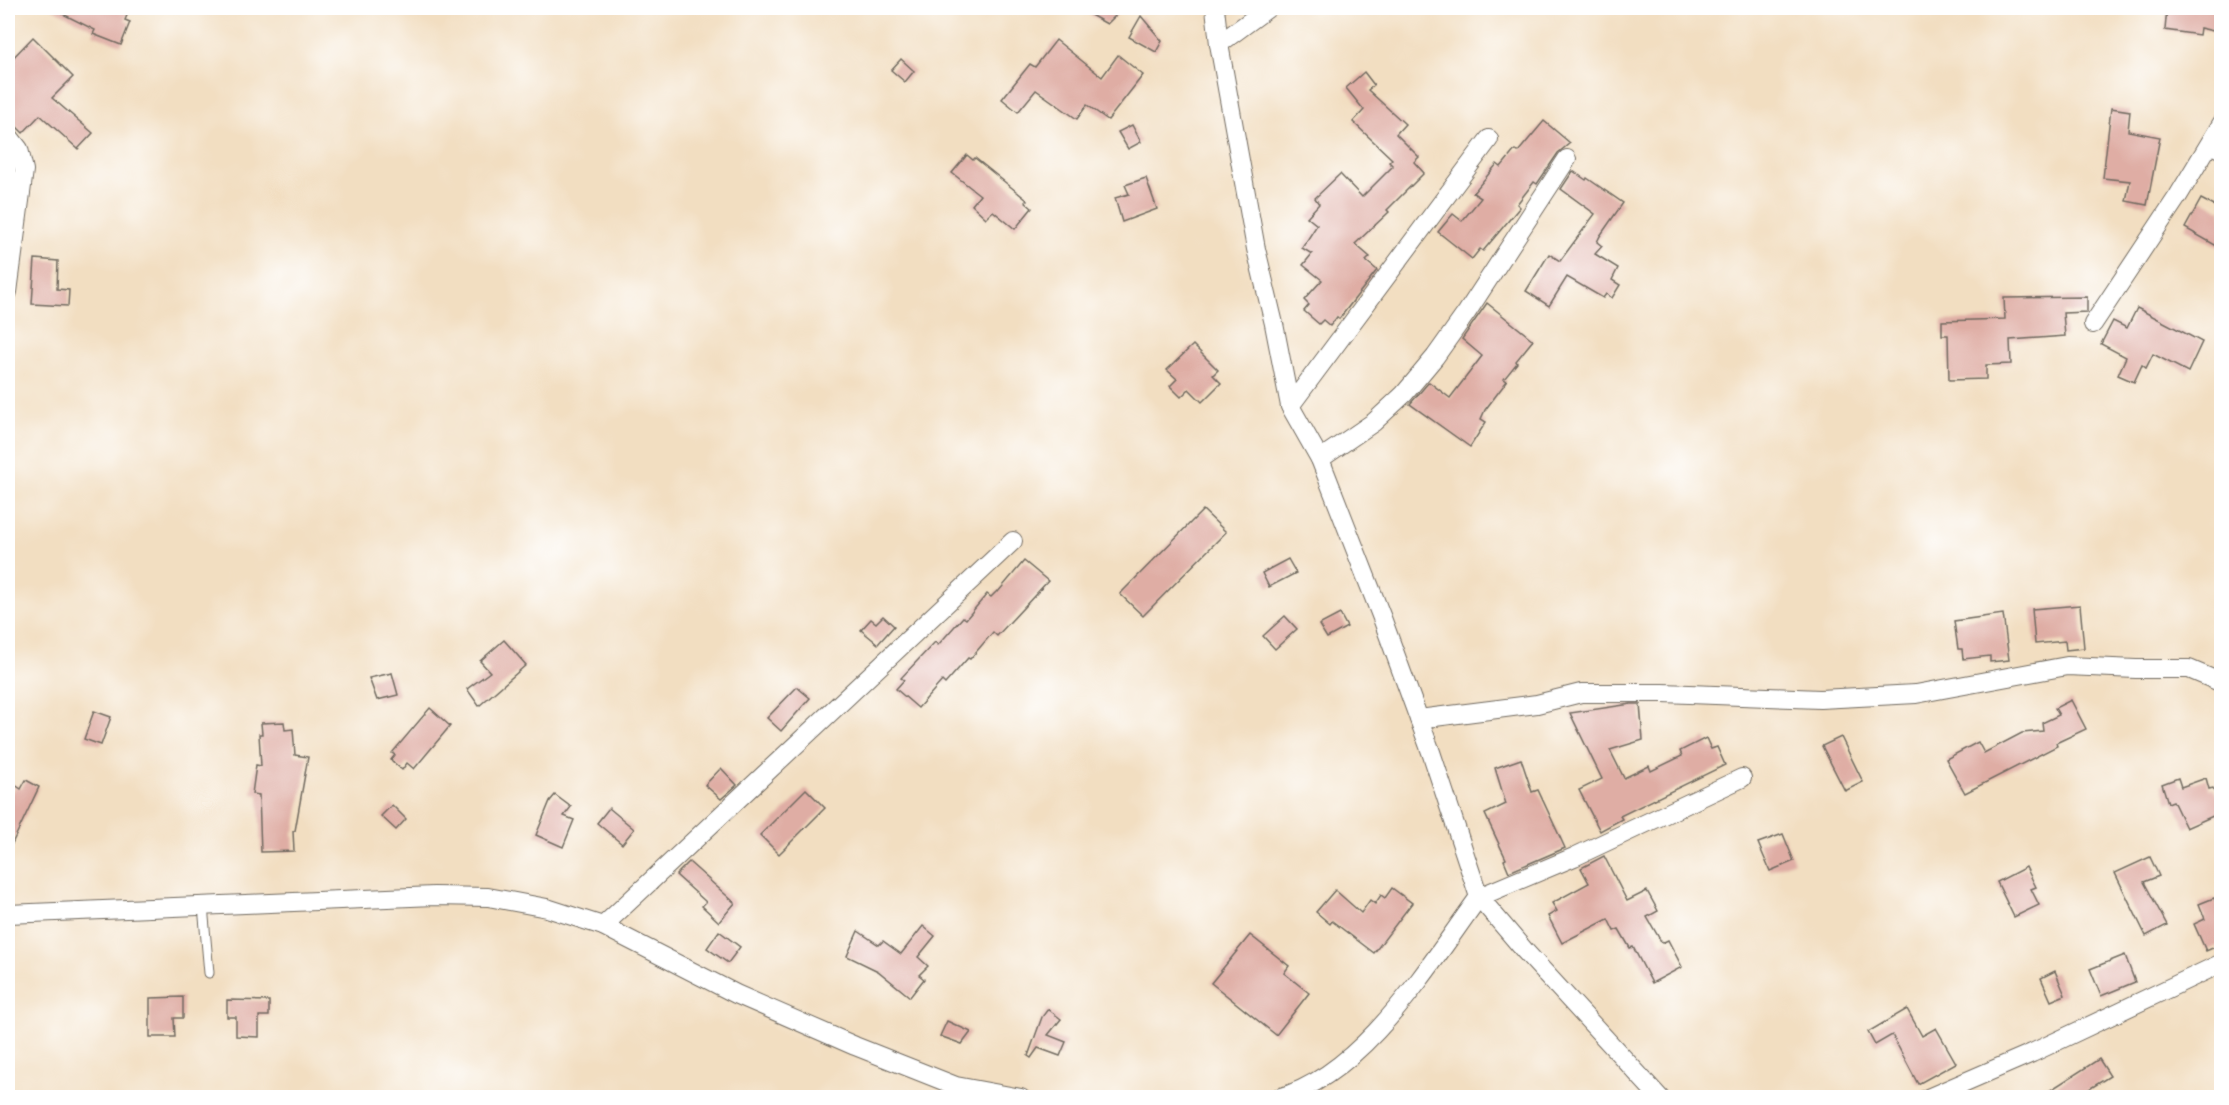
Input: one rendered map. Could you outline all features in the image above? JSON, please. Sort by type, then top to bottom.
[{"type":"street","points":[[1215,8],[1219,44],[1256,249],[1290,406],[1320,459],[1419,719],[1479,897],[1525,951],[1660,1098]]},
{"type":"street","points":[[1219,44],[1268,8]]},
{"type":"street","points":[[2093,324],[2178,196],[2214,151],[2222,123]]},
{"type":"street","points":[[8,135],[19,149],[24,170],[8,292]]},
{"type":"street","points":[[1290,406],[1489,139]]},
{"type":"street","points":[[1320,459],[1374,422],[1404,394],[1435,357],[1567,159]]},
{"type":"street","points":[[603,926],[1013,541]]},
{"type":"street","points":[[1419,719],[1538,704],[1581,693],[1663,693],[1820,699],[1916,694],[2067,666],[2189,669],[2222,683]]},
{"type":"street","points":[[1278,1098],[1293,1094],[1334,1070],[1350,1057],[1392,1014],[1479,897],[1574,857],[1742,778]]},
{"type":"street","points":[[8,914],[435,896],[488,897],[547,908],[603,926],[736,994],[855,1047],[956,1086],[1021,1098]]},
{"type":"street","points":[[1928,1098],[2032,1053],[2222,963]]},
{"type":"lane","points":[[203,906],[209,973]]},
{"type":"building","points":[[51,8],[130,8],[125,20],[130,22],[121,45],[93,34],[95,30]]},
{"type":"building","points":[[1078,8],[1123,8],[1107,24]]},
{"type":"building","points":[[2167,8],[2222,8],[2222,33],[2200,28],[2199,35],[2165,30]]},
{"type":"building","points":[[1141,16],[1162,41],[1156,52],[1129,37]]},
{"type":"building","points":[[33,37],[73,77],[52,98],[93,133],[78,149],[40,115],[23,133],[8,118],[8,63]]},
{"type":"building","points":[[1056,40],[1102,77],[1118,55],[1143,75],[1108,120],[1087,105],[1077,119],[1036,90],[1018,112],[1002,99],[1030,64],[1035,67]]},
{"type":"building","points":[[901,59],[914,71],[905,82],[891,70]]},
{"type":"building","points":[[1364,72],[1374,85],[1368,90],[1405,124],[1396,134],[1419,157],[1414,162],[1424,173],[1387,210],[1389,212],[1355,244],[1370,257],[1366,261],[1377,270],[1339,319],[1337,317],[1330,326],[1323,320],[1319,324],[1304,311],[1309,305],[1304,300],[1322,280],[1303,265],[1312,254],[1302,248],[1317,225],[1307,217],[1319,204],[1315,198],[1340,174],[1362,197],[1393,166],[1389,162],[1392,159],[1353,122],[1364,110],[1346,88]]},
{"type":"building","points":[[2111,108],[2130,111],[2128,131],[2160,137],[2147,205],[2126,201],[2130,181],[2103,178]]},
{"type":"building","points":[[1544,121],[1570,143],[1558,153],[1537,184],[1534,182],[1517,204],[1520,207],[1483,251],[1480,249],[1472,259],[1438,232],[1453,214],[1462,221],[1481,198],[1473,193],[1497,164],[1501,167],[1515,150],[1518,152]]},
{"type":"building","points":[[1132,125],[1141,142],[1128,149],[1118,132]]},
{"type":"building","points":[[967,155],[973,160],[975,158],[1027,200],[1025,202],[1032,208],[1015,229],[993,211],[986,218],[972,205],[980,195],[952,173]]},
{"type":"building","points":[[1573,171],[1623,203],[1600,236],[1597,242],[1602,246],[1595,254],[1618,268],[1612,280],[1620,285],[1612,298],[1606,294],[1603,298],[1567,277],[1549,306],[1526,291],[1549,254],[1560,261],[1595,214],[1561,189]]},
{"type":"building","points":[[1146,178],[1157,209],[1122,222],[1115,198],[1129,194],[1125,185]]},
{"type":"building","points":[[2201,199],[2222,210],[2222,249],[2185,228]]},
{"type":"building","points":[[35,259],[58,261],[57,289],[69,290],[68,306],[32,304]]},
{"type":"building","points":[[2087,297],[2087,312],[2063,313],[2065,336],[2010,340],[2011,364],[1986,365],[1986,379],[1949,380],[1948,335],[1942,335],[1942,321],[2005,319],[2004,298]]},
{"type":"building","points":[[1487,303],[1533,340],[1516,361],[1517,363],[1504,379],[1507,381],[1485,410],[1481,419],[1486,422],[1470,447],[1410,404],[1429,382],[1450,398],[1482,356],[1462,339]]},
{"type":"building","points":[[2137,308],[2202,342],[2188,372],[2153,354],[2146,368],[2142,365],[2134,382],[2118,375],[2126,357],[2101,344],[2113,321],[2127,328]]},
{"type":"building","points":[[1193,345],[1218,370],[1213,375],[1221,383],[1202,402],[1189,389],[1181,397],[1170,386],[1177,379],[1167,370]]},
{"type":"building","points":[[1203,510],[1226,532],[1143,616],[1120,594]]},
{"type":"building","points":[[1288,559],[1296,573],[1269,587],[1262,573]]},
{"type":"building","points":[[1024,561],[1048,581],[997,636],[993,632],[970,659],[968,658],[945,684],[942,681],[918,708],[896,689],[904,680],[901,678],[935,642],[938,645],[963,617],[966,619],[987,594],[991,597],[998,592]]},
{"type":"building","points":[[2080,605],[2084,648],[2066,650],[2065,641],[2035,644],[2032,609]]},
{"type":"building","points":[[1340,614],[1347,627],[1327,638],[1319,625]]},
{"type":"building","points":[[2003,614],[2009,660],[1990,662],[1990,656],[1963,659],[1962,649],[1958,649],[1954,621]]},
{"type":"building","points":[[883,616],[894,626],[878,644],[861,630],[871,619],[876,623]]},
{"type":"building","points":[[1285,616],[1297,629],[1275,649],[1263,636]]},
{"type":"building","points":[[504,640],[526,665],[479,706],[467,689],[490,672],[480,661]]},
{"type":"building","points":[[392,673],[398,695],[377,700],[369,678]]},
{"type":"building","points":[[797,687],[810,698],[781,731],[767,718]]},
{"type":"building","points":[[2071,700],[2086,729],[1965,793],[1946,759],[1978,742],[1984,753],[2022,733],[2043,731],[2042,723],[2059,715],[2055,708]]},
{"type":"building","points":[[1640,704],[1643,740],[1610,750],[1624,778],[1649,766],[1651,771],[1682,756],[1680,751],[1706,738],[1711,749],[1717,747],[1725,765],[1620,816],[1622,819],[1600,831],[1579,790],[1602,779],[1570,713]]},
{"type":"building","points":[[430,708],[450,726],[414,769],[407,763],[402,770],[391,760],[395,755],[392,753]]},
{"type":"building","points":[[94,711],[111,717],[101,745],[84,739]]},
{"type":"building","points":[[284,722],[285,730],[293,729],[295,755],[308,757],[295,831],[293,831],[294,851],[261,852],[259,795],[252,794],[256,765],[261,766],[259,734],[262,734],[261,723]]},
{"type":"building","points":[[1841,737],[1863,782],[1845,791],[1822,746]]},
{"type":"building","points":[[1521,759],[1532,792],[1538,790],[1565,848],[1509,872],[1504,860],[1506,859],[1485,814],[1506,804],[1495,768]]},
{"type":"building","points":[[721,768],[737,785],[721,799],[705,785]]},
{"type":"building","points":[[2178,778],[2181,787],[2206,778],[2209,789],[2213,788],[2222,805],[2222,812],[2186,828],[2173,801],[2168,803],[2162,784]]},
{"type":"building","points":[[26,780],[39,787],[8,852],[8,799],[15,785],[21,789]]},
{"type":"building","points":[[806,789],[825,808],[779,854],[760,835]]},
{"type":"building","points":[[555,795],[571,807],[564,816],[574,820],[563,847],[536,835],[550,801]]},
{"type":"building","points":[[392,805],[406,819],[396,830],[381,816]]},
{"type":"building","points":[[609,808],[634,829],[622,844],[597,823]]},
{"type":"building","points":[[1783,834],[1794,861],[1770,871],[1758,843]]},
{"type":"building","points":[[1604,856],[1627,901],[1647,891],[1658,911],[1647,917],[1662,943],[1668,940],[1682,967],[1652,983],[1633,947],[1630,948],[1619,929],[1614,931],[1608,919],[1562,943],[1548,916],[1557,911],[1552,903],[1589,883],[1581,868]]},
{"type":"building","points":[[2150,857],[2159,876],[2144,882],[2167,925],[2146,936],[2115,873]]},
{"type":"building","points":[[689,862],[735,903],[719,922],[702,906],[706,902],[676,875]]},
{"type":"building","points":[[2026,867],[2036,887],[2031,889],[2039,905],[2014,917],[1997,882]]},
{"type":"building","points":[[1392,888],[1412,903],[1374,953],[1332,921],[1330,924],[1316,912],[1335,890],[1361,913],[1370,900],[1375,904],[1381,895],[1385,898]]},
{"type":"building","points":[[2214,898],[2222,915],[2222,944],[2206,951],[2194,924],[2205,919],[2199,904]]},
{"type":"building","points":[[923,926],[935,936],[918,957],[928,966],[919,975],[924,979],[910,997],[878,971],[847,956],[858,931],[879,945],[883,941],[901,954]]},
{"type":"building","points":[[719,931],[740,947],[728,963],[707,948]]},
{"type":"building","points":[[1250,935],[1289,966],[1284,973],[1309,993],[1276,1035],[1211,983]]},
{"type":"building","points":[[2125,955],[2135,982],[2101,996],[2090,969]]},
{"type":"building","points":[[2055,971],[2065,995],[2051,1001],[2041,978]]},
{"type":"building","points":[[183,997],[183,1018],[174,1018],[175,1037],[150,1037],[150,998]]},
{"type":"building","points":[[227,1000],[269,1001],[269,1016],[259,1016],[259,1037],[236,1036],[236,1017],[227,1017]]},
{"type":"building","points":[[1048,1009],[1061,1019],[1048,1035],[1066,1042],[1060,1056],[1038,1048],[1031,1058],[1028,1056],[1042,1017]]},
{"type":"building","points":[[1907,1009],[1922,1036],[1936,1028],[1956,1063],[1918,1084],[1892,1035],[1875,1045],[1868,1032]]},
{"type":"building","points":[[947,1021],[971,1032],[962,1044],[940,1036]]},
{"type":"building","points":[[2099,1059],[2110,1076],[2075,1098],[2038,1098]]}]
